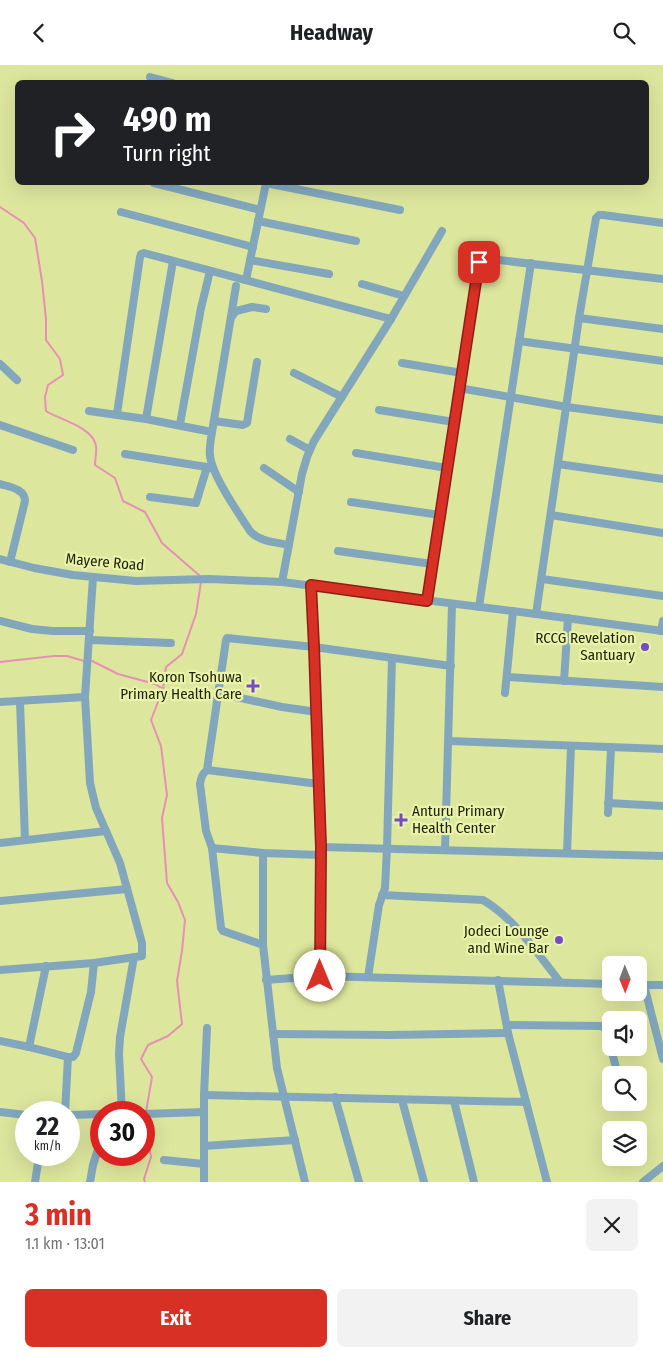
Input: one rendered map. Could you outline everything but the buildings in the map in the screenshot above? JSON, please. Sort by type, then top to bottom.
[{"type":"street","points":[[150,77],[162,80]]},
{"type":"street","points":[[163,185],[260,210]]},
{"type":"street","points":[[246,280],[266,185]]},
{"type":"street","points":[[276,185],[400,210]]},
{"type":"street","points":[[121,211],[253,247]]},
{"type":"street","points":[[536,613],[579,318],[596,218],[599,215],[663,223]]},
{"type":"street","points":[[258,221],[356,241]]},
{"type":"street","points":[[282,582],[302,475],[314,441],[391,319],[442,231]]},
{"type":"street","points":[[117,414],[141,254],[144,253],[391,319]]},
{"type":"street","points":[[427,601],[459,388],[481,258],[663,279]]},
{"type":"street","points":[[250,260],[329,275]]},
{"type":"street","points":[[146,419],[173,261]]},
{"type":"street","points":[[479,607],[531,263]]},
{"type":"street","points":[[180,425],[201,308],[210,271]]},
{"type":"street","points":[[362,284],[404,296]]},
{"type":"street","points":[[150,497],[196,503],[210,467],[212,432],[236,286]]},
{"type":"street","points":[[230,320],[236,311],[252,307],[266,309]]},
{"type":"street","points":[[579,318],[663,329]]},
{"type":"street","points":[[519,341],[663,361]]},
{"type":"street","points":[[214,421],[246,425],[257,362]]},
{"type":"street","points":[[402,363],[462,373]]},
{"type":"street","points":[[0,364],[17,380]]},
{"type":"street","points":[[294,373],[342,397]]},
{"type":"street","points":[[459,388],[567,407],[663,420]]},
{"type":"street","points":[[378,409],[454,421]]},
{"type":"street","points":[[89,411],[117,414],[212,432]]},
{"type":"street","points":[[1,428],[73,450]]},
{"type":"street","points":[[290,439],[310,451]]},
{"type":"street","points":[[356,453],[447,467]]},
{"type":"street","points":[[125,455],[210,467]]},
{"type":"street","points":[[558,464],[663,479]]},
{"type":"street","points":[[210,467],[254,535],[261,539],[289,545]]},
{"type":"street","points":[[264,468],[299,492]]},
{"type":"street","points":[[0,484],[22,492],[25,496],[10,562]]},
{"type":"street","points":[[351,502],[440,515]]},
{"type":"street","points":[[551,515],[663,533]]},
{"type":"street","points":[[338,551],[432,564]]},
{"type":"street","name":"Mayere Road","points":[[0,559],[73,575],[136,581],[209,579],[282,582],[536,613],[662,631]]},
{"type":"street","points":[[0,970],[94,963],[142,956],[142,943],[120,863],[96,808],[90,783],[85,697],[93,577]]},
{"type":"street","points":[[542,579],[663,597]]},
{"type":"street","points":[[311,585],[321,851],[320,976]]},
{"type":"street","points":[[445,849],[452,603]]},
{"type":"street","points":[[505,693],[513,611]]},
{"type":"street","points":[[564,681],[568,618]]},
{"type":"street","points":[[0,621],[32,629],[90,631]]},
{"type":"street","points":[[662,631],[663,621]]},
{"type":"street","points":[[208,771],[218,693],[226,640],[228,638],[314,647],[451,666]]},
{"type":"street","points":[[90,640],[171,643]]},
{"type":"street","points":[[368,977],[378,905],[385,888],[392,658]]},
{"type":"street","points":[[507,677],[663,687]]},
{"type":"street","points":[[218,693],[282,707],[317,712]]},
{"type":"street","points":[[0,702],[85,697]]},
{"type":"street","points":[[20,702],[24,840]]},
{"type":"street","points":[[449,741],[663,749]]},
{"type":"street","points":[[566,853],[571,746]]},
{"type":"street","points":[[608,813],[611,748]]},
{"type":"street","points":[[263,945],[223,931],[221,928],[212,848],[206,831],[200,784],[201,778],[203,773],[208,771],[319,784]]},
{"type":"street","points":[[608,803],[663,806]]},
{"type":"street","points":[[0,843],[106,831]]},
{"type":"street","points":[[212,848],[263,853],[387,848],[663,856]]},
{"type":"street","points":[[263,853],[263,945],[272,1034],[283,1097],[306,1182]]},
{"type":"street","points":[[0,901],[127,889]]},
{"type":"street","points":[[382,895],[483,900],[510,921],[560,982]]},
{"type":"street","points":[[121,1101],[120,1037],[134,957]]},
{"type":"street","points":[[0,1041],[73,1057],[76,1053],[91,992],[94,963]]},
{"type":"street","points":[[29,1047],[46,967]]},
{"type":"street","points":[[266,980],[320,976],[602,983]]},
{"type":"street","points":[[498,980],[508,1029],[547,1182]]},
{"type":"street","points":[[648,985],[663,985]]},
{"type":"street","points":[[646,1001],[663,1059]]},
{"type":"street","points":[[272,1034],[390,1035],[602,1026],[606,1030],[616,1066]]},
{"type":"street","points":[[204,1182],[204,1095],[207,1028]]},
{"type":"street","points":[[66,1101],[68,1057]]},
{"type":"street","points":[[204,1095],[526,1102]]},
{"type":"street","points":[[335,1097],[359,1182]]},
{"type":"street","points":[[402,1100],[424,1182]]},
{"type":"street","points":[[454,1101],[474,1182]]},
{"type":"street","points":[[0,1112],[15,1114]]},
{"type":"street","points":[[155,1115],[204,1112]]},
{"type":"street","points":[[204,1145],[295,1139]]},
{"type":"street","points":[[164,1160],[204,1165]]},
{"type":"street","points":[[34,1182],[37,1166]]},
{"type":"street","points":[[90,1182],[93,1166]]},
{"type":"street","points":[[643,1182],[663,1166]]},
{"type":"waterway","points":[[0,207],[24,223],[35,238],[42,281],[46,340],[60,359],[63,375],[48,385],[45,397],[46,411],[83,429],[94,439],[96,446],[95,465],[115,478],[123,501],[145,512],[162,543],[200,576]]},
{"type":"waterway","points":[[148,1101],[152,1077],[141,1059],[148,1045],[168,1036],[182,1024],[177,981],[185,920],[178,902],[167,883],[162,818],[167,795],[161,746],[151,720],[163,689],[166,667],[182,654],[196,614],[201,582]]},
{"type":"waterway","points":[[0,662],[54,656],[67,656],[84,661]]},
{"type":"waterway","points":[[89,661],[118,674],[155,684],[163,689]]},
{"type":"waterway","points":[[145,1182],[144,1179],[148,1166]]},
{"type":"place","name":"RCCG Revelation Santuary","points":[[645,647]]},
{"type":"place","name":"Koron Tsohuwa Primary Health Care","points":[[253,686]]},
{"type":"place","name":"Anturu Primary Health Center","points":[[401,820]]},
{"type":"place","name":"Jodeci Lounge and Wine Bar","points":[[559,940]]},
{"type":"route","points":[[320,976],[321,847],[311,585],[427,601],[479,262]]}]
